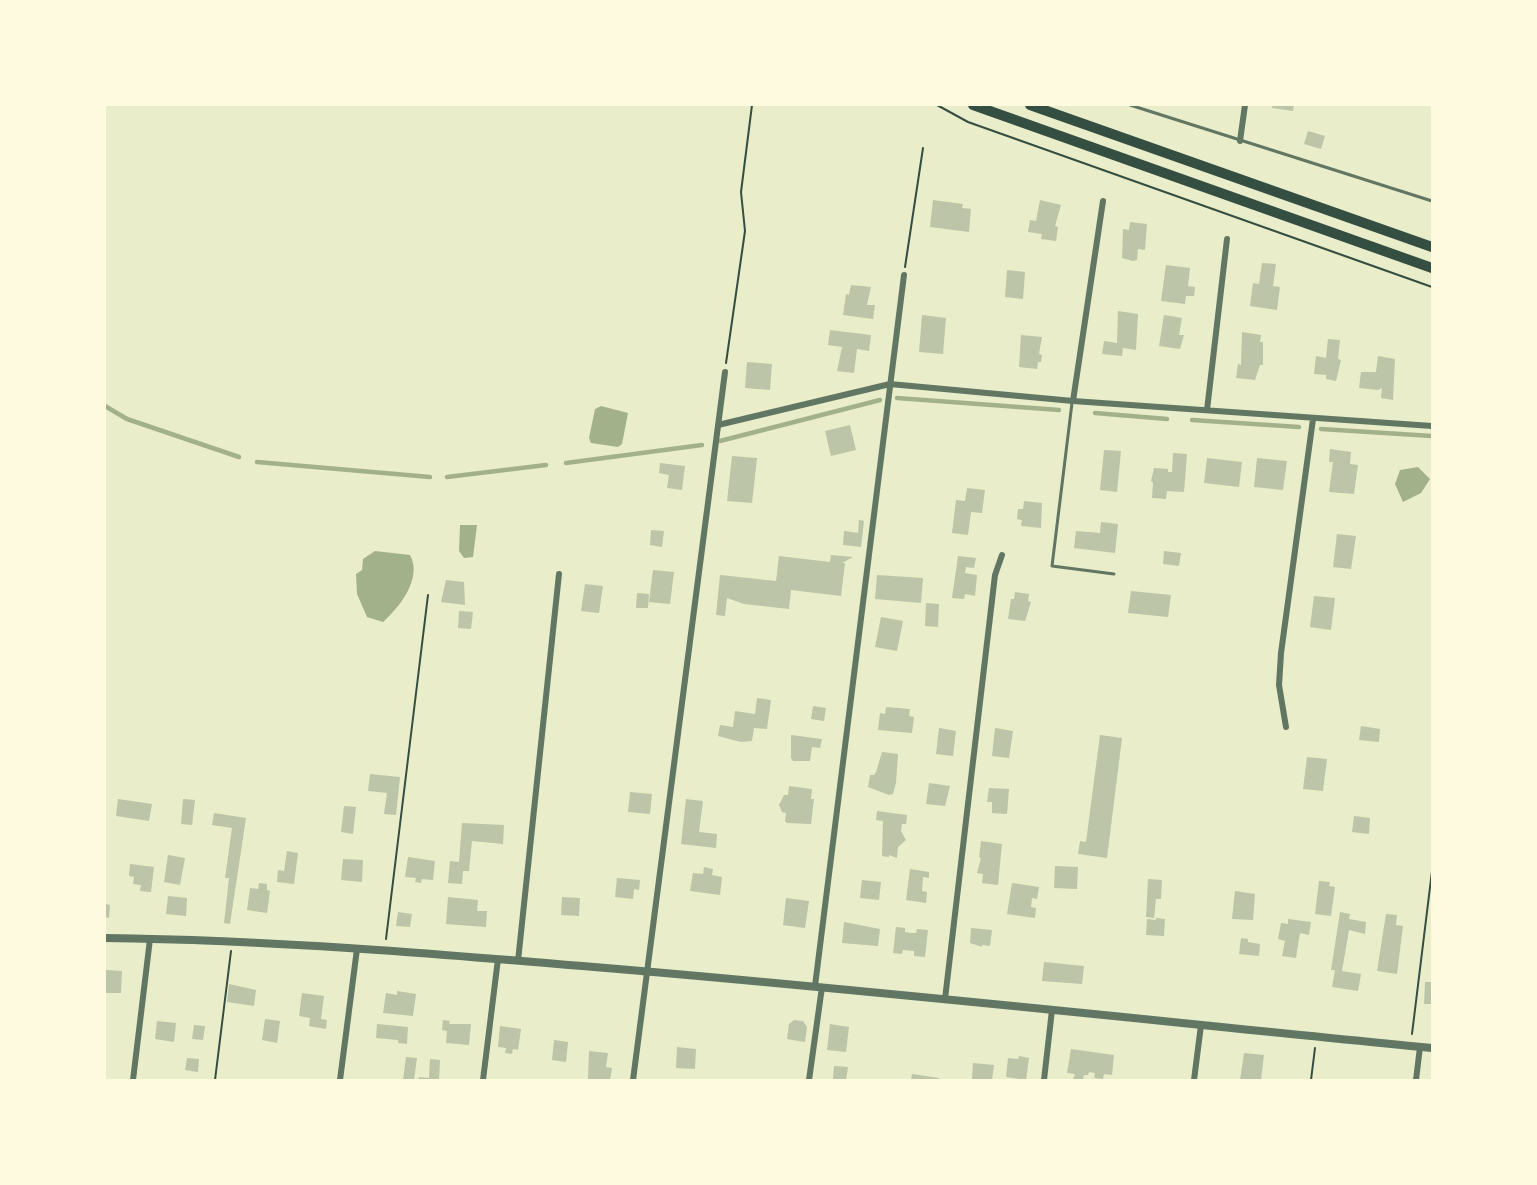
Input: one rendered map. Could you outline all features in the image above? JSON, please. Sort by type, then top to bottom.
[{"type":"main road","points":[[973,105],[1432,268]]},
{"type":"main road","points":[[1030,105],[1432,247]]},
{"type":"street","points":[[1240,141],[1245,105]]},
{"type":"street","points":[[1073,401],[1103,201]]},
{"type":"street","points":[[1207,411],[1227,239]]},
{"type":"street","points":[[809,1080],[818,987],[904,275]]},
{"type":"street","points":[[633,1080],[645,971],[725,372]]},
{"type":"street","points":[[718,425],[890,384],[1073,401],[1432,426]]},
{"type":"street","points":[[1286,727],[1279,685],[1281,653],[1313,418]]},
{"type":"street","points":[[945,999],[995,574],[1002,555]]},
{"type":"street","points":[[518,961],[559,574]]},
{"type":"street","points":[[105,938],[357,949],[645,971],[1432,1048]]},
{"type":"street","points":[[133,1080],[150,939]]},
{"type":"street","points":[[340,1080],[357,949]]},
{"type":"street","points":[[483,1080],[498,959]]},
{"type":"street","points":[[1044,1080],[1053,1010]]},
{"type":"street","points":[[1194,1080],[1201,1025]]},
{"type":"street","points":[[1416,1080],[1420,1047]]},
{"type":"lane","points":[[1131,105],[1432,201]]},
{"type":"lane","points":[[1073,401],[1052,566],[1114,574]]},
{"type":"path","points":[[725,372],[745,231],[741,192],[752,105]]},
{"type":"path","points":[[937,105],[968,122],[1432,286]]},
{"type":"path","points":[[904,275],[923,148]]},
{"type":"path","points":[[384,951],[428,595]]},
{"type":"path","points":[[1410,1046],[1432,871]]},
{"type":"path","points":[[215,1080],[232,942]]},
{"type":"path","points":[[1311,1080],[1316,1037]]},
{"type":"shaded area","points":[[601,406],[628,413],[622,444],[618,447],[591,443],[589,438],[595,409]]},
{"type":"shaded area","points":[[1418,467],[1430,479],[1421,493],[1403,502],[1395,484],[1400,470]]},
{"type":"shaded area","points":[[460,525],[477,525],[473,557],[464,558],[459,551]]},
{"type":"shaded area","points":[[375,551],[410,555],[413,564],[414,573],[407,592],[396,609],[383,622],[367,617],[357,594],[356,574],[362,570],[363,559]]},
{"type":"building","points":[[1272,105],[1294,105],[1293,111],[1272,108]]},
{"type":"building","points":[[1308,131],[1325,136],[1321,149],[1304,144]]},
{"type":"building","points":[[933,200],[963,204],[962,208],[971,209],[969,232],[930,227]]},
{"type":"building","points":[[1040,200],[1061,205],[1055,226],[1058,227],[1056,241],[1041,239],[1042,234],[1028,232],[1030,220],[1036,221]]},
{"type":"building","points":[[1130,222],[1147,224],[1145,250],[1138,249],[1137,260],[1133,261],[1122,258],[1123,229],[1129,230]]},
{"type":"building","points":[[1262,263],[1276,264],[1273,286],[1280,287],[1277,310],[1250,306],[1253,283],[1259,284]]},
{"type":"building","points":[[1166,265],[1190,268],[1188,286],[1195,287],[1194,296],[1186,296],[1185,304],[1161,301]]},
{"type":"building","points":[[1007,270],[1025,272],[1023,299],[1005,297]]},
{"type":"building","points":[[851,285],[871,287],[867,305],[875,305],[873,319],[843,315],[846,294],[849,295]]},
{"type":"building","points":[[1118,311],[1138,314],[1136,350],[1123,348],[1122,356],[1102,354],[1104,341],[1117,343]]},
{"type":"building","points":[[922,315],[946,318],[943,354],[919,352]]},
{"type":"building","points":[[1164,315],[1182,318],[1179,335],[1184,335],[1180,349],[1159,346]]},
{"type":"building","points":[[830,330],[871,335],[869,351],[857,349],[854,373],[837,371],[842,347],[828,345]]},
{"type":"building","points":[[1242,332],[1261,335],[1260,342],[1263,342],[1263,365],[1260,365],[1255,380],[1236,378],[1238,364],[1241,365]]},
{"type":"building","points":[[1021,335],[1042,337],[1039,354],[1042,355],[1041,362],[1038,362],[1037,369],[1019,367]]},
{"type":"building","points":[[1328,339],[1340,340],[1338,359],[1341,360],[1336,381],[1326,379],[1326,375],[1314,374],[1316,356],[1326,358]]},
{"type":"building","points":[[1378,356],[1395,359],[1393,400],[1381,398],[1382,388],[1378,390],[1359,388],[1361,372],[1376,372]]},
{"type":"building","points":[[747,362],[772,364],[770,390],[745,388]]},
{"type":"building","points":[[850,425],[856,450],[831,456],[825,431]]},
{"type":"building","points":[[1330,449],[1351,452],[1350,464],[1358,465],[1354,494],[1329,492],[1333,462],[1329,462]]},
{"type":"building","points":[[1104,450],[1121,451],[1117,492],[1100,490]]},
{"type":"building","points":[[1173,453],[1187,454],[1184,492],[1167,491],[1166,499],[1152,498],[1153,483],[1151,481],[1154,468],[1168,469],[1168,472],[1172,472]]},
{"type":"building","points":[[732,456],[757,458],[752,503],[727,501]]},
{"type":"building","points":[[1207,458],[1242,462],[1239,487],[1204,483]]},
{"type":"building","points":[[1257,458],[1287,461],[1283,490],[1254,487]]},
{"type":"building","points":[[660,463],[685,466],[682,490],[667,488],[669,475],[659,473]]},
{"type":"building","points":[[967,488],[985,490],[982,513],[971,512],[968,535],[952,533],[956,500],[965,501]]},
{"type":"building","points":[[1024,501],[1042,503],[1041,528],[1021,526],[1022,520],[1017,519],[1018,509],[1023,509]]},
{"type":"building","points":[[859,520],[864,521],[861,547],[843,545],[844,531],[858,533]]},
{"type":"building","points":[[1101,522],[1118,524],[1115,553],[1074,548],[1076,531],[1100,533]]},
{"type":"building","points":[[651,530],[664,531],[662,547],[650,545]]},
{"type":"building","points":[[1337,534],[1356,536],[1351,569],[1333,567]]},
{"type":"building","points":[[1164,551],[1181,553],[1179,566],[1163,564]]},
{"type":"building","points":[[831,555],[853,557],[842,563],[845,563],[841,596],[791,590],[789,609],[744,604],[727,598],[725,616],[716,615],[720,575],[776,581],[779,556],[830,562]]},
{"type":"building","points":[[958,556],[976,558],[974,568],[966,567],[965,573],[977,575],[975,596],[965,594],[964,599],[952,598]]},
{"type":"building","points":[[653,570],[674,572],[670,604],[649,602]]},
{"type":"building","points":[[877,575],[923,578],[921,603],[875,599]]},
{"type":"building","points":[[446,580],[464,582],[465,605],[441,602]]},
{"type":"building","points":[[585,584],[603,586],[599,613],[581,611]]},
{"type":"building","points":[[1131,591],[1171,595],[1168,617],[1128,613]]},
{"type":"building","points":[[1015,592],[1029,594],[1028,601],[1031,602],[1025,621],[1008,619],[1011,599],[1014,599]]},
{"type":"building","points":[[637,593],[649,594],[648,608],[636,608]]},
{"type":"building","points":[[1314,596],[1335,598],[1331,630],[1310,627]]},
{"type":"building","points":[[926,603],[939,604],[938,627],[925,626]]},
{"type":"building","points":[[459,611],[473,612],[471,629],[458,628]]},
{"type":"building","points":[[881,617],[903,621],[897,651],[875,647]]},
{"type":"building","points":[[757,698],[771,700],[767,729],[754,728],[752,741],[741,742],[718,736],[720,725],[733,727],[735,711],[755,714]]},
{"type":"building","points":[[813,706],[826,708],[824,721],[811,719]]},
{"type":"building","points":[[886,707],[910,709],[909,716],[914,717],[912,733],[878,730],[880,713],[885,714]]},
{"type":"building","points":[[1361,726],[1380,729],[1379,742],[1359,740]]},
{"type":"building","points":[[939,728],[956,731],[953,756],[936,754]]},
{"type":"building","points":[[995,728],[1013,731],[1009,758],[992,756]]},
{"type":"building","points":[[791,735],[822,739],[820,748],[812,747],[810,761],[793,761]]},
{"type":"building","points":[[1100,735],[1122,738],[1107,858],[1078,854],[1080,841],[1086,842]]},
{"type":"building","points":[[882,752],[898,754],[896,783],[893,794],[889,795],[868,787],[870,775],[876,772]]},
{"type":"building","points":[[1307,757],[1327,759],[1323,791],[1303,789]]},
{"type":"building","points":[[370,774],[400,777],[396,815],[384,814],[387,793],[368,791]]},
{"type":"building","points":[[929,783],[950,786],[945,806],[926,804]]},
{"type":"building","points":[[789,786],[812,789],[811,799],[814,799],[811,824],[785,821],[786,813],[782,812],[779,805],[784,795],[788,795]]},
{"type":"building","points":[[989,788],[1009,789],[1007,814],[992,813],[992,802],[987,802]]},
{"type":"building","points":[[630,792],[652,794],[650,814],[628,812]]},
{"type":"building","points":[[118,799],[152,804],[149,821],[116,816]]},
{"type":"building","points":[[183,799],[195,800],[192,825],[181,824]]},
{"type":"building","points":[[686,799],[703,801],[699,832],[717,834],[716,848],[681,844]]},
{"type":"building","points":[[344,806],[356,807],[353,834],[341,832]]},
{"type":"building","points":[[877,811],[907,815],[906,824],[902,824],[901,831],[906,840],[898,847],[897,858],[889,855],[889,857],[882,856],[883,821],[876,820]]},
{"type":"building","points":[[214,813],[246,818],[230,924],[224,923],[229,878],[225,878],[232,828],[212,825]]},
{"type":"building","points":[[1354,816],[1370,818],[1369,834],[1352,832]]},
{"type":"building","points":[[462,823],[504,825],[503,844],[472,841],[469,871],[463,871],[462,884],[448,883],[450,861],[459,862]]},
{"type":"building","points":[[981,841],[1002,844],[998,885],[982,883],[983,874],[977,873],[981,858],[979,857]]},
{"type":"building","points":[[287,851],[298,853],[294,884],[277,882],[278,870],[284,871]]},
{"type":"building","points":[[168,855],[185,858],[180,885],[164,882]]},
{"type":"building","points":[[408,857],[435,861],[433,880],[422,879],[421,883],[415,882],[416,878],[405,877]]},
{"type":"building","points":[[343,859],[363,860],[362,882],[341,880]]},
{"type":"building","points":[[130,864],[154,867],[151,892],[140,891],[141,885],[133,884],[134,877],[129,876]]},
{"type":"building","points":[[1055,866],[1078,867],[1077,889],[1054,888]]},
{"type":"building","points":[[704,867],[713,869],[712,875],[722,877],[720,895],[690,891],[693,873],[703,874]]},
{"type":"building","points":[[910,869],[929,872],[929,878],[923,877],[922,891],[927,892],[926,903],[906,900]]},
{"type":"building","points":[[617,878],[640,880],[639,890],[634,889],[633,899],[615,897]]},
{"type":"building","points":[[1148,879],[1162,880],[1161,899],[1156,899],[1154,918],[1146,917]]},
{"type":"building","points":[[862,880],[881,882],[879,900],[860,898]]},
{"type":"building","points":[[1319,881],[1330,882],[1329,886],[1335,887],[1331,916],[1315,914]]},
{"type":"building","points":[[259,883],[267,884],[267,890],[270,891],[267,913],[247,910],[250,888],[258,889]]},
{"type":"building","points":[[1012,883],[1039,887],[1037,899],[1032,898],[1031,907],[1036,908],[1035,918],[1007,914]]},
{"type":"building","points":[[1235,891],[1255,894],[1253,920],[1232,919]]},
{"type":"building","points":[[168,896],[187,898],[186,916],[166,914]]},
{"type":"building","points":[[448,897],[478,900],[477,911],[487,911],[486,927],[446,924]]},
{"type":"building","points":[[562,897],[580,898],[579,916],[561,915]]},
{"type":"building","points":[[786,898],[809,901],[805,928],[783,925]]},
{"type":"building","points":[[105,904],[110,905],[109,918],[105,917]]},
{"type":"building","points":[[398,912],[412,914],[410,927],[396,926]]},
{"type":"building","points":[[1340,912],[1350,914],[1349,919],[1366,922],[1365,934],[1349,930],[1342,971],[1361,974],[1358,991],[1332,987],[1335,970],[1331,970]]},
{"type":"building","points":[[1386,914],[1397,915],[1396,925],[1403,926],[1397,974],[1377,971]]},
{"type":"building","points":[[1156,918],[1165,919],[1164,936],[1146,935],[1147,919],[1156,920]]},
{"type":"building","points":[[1288,919],[1311,922],[1309,935],[1300,933],[1296,958],[1282,956],[1285,941],[1278,939],[1281,923],[1288,924]]},
{"type":"building","points":[[844,922],[880,929],[878,946],[842,943]]},
{"type":"building","points":[[896,927],[905,928],[905,932],[911,933],[916,933],[917,929],[928,930],[925,957],[914,956],[914,951],[903,950],[902,954],[893,953]]},
{"type":"building","points":[[971,928],[992,930],[990,946],[982,945],[982,947],[970,943]]},
{"type":"building","points":[[1241,938],[1260,944],[1259,956],[1239,954]]},
{"type":"building","points":[[1044,962],[1084,966],[1082,984],[1042,981]]},
{"type":"building","points":[[105,970],[122,971],[121,993],[105,993]]},
{"type":"building","points":[[1425,982],[1432,982],[1432,1004],[1424,1004]]},
{"type":"building","points":[[229,984],[256,990],[254,1006],[227,1002]]},
{"type":"building","points":[[397,991],[416,994],[413,1016],[383,1013],[386,993],[397,995]]},
{"type":"building","points":[[302,993],[324,996],[321,1019],[327,1020],[326,1029],[309,1026],[310,1018],[299,1016]]},
{"type":"building","points":[[265,1019],[280,1021],[277,1043],[262,1040]]},
{"type":"building","points":[[443,1020],[450,1021],[449,1024],[471,1024],[469,1045],[446,1043],[447,1031],[442,1030]]},
{"type":"building","points":[[794,1020],[803,1021],[807,1027],[805,1042],[787,1039],[789,1024]]},
{"type":"building","points":[[157,1021],[176,1023],[174,1042],[155,1039]]},
{"type":"building","points":[[377,1024],[408,1027],[407,1044],[398,1043],[398,1040],[376,1038]]},
{"type":"building","points":[[830,1024],[849,1027],[846,1052],[827,1050]]},
{"type":"building","points":[[194,1025],[205,1026],[203,1040],[192,1039]]},
{"type":"building","points":[[500,1026],[521,1029],[518,1050],[513,1049],[512,1054],[505,1053],[506,1048],[498,1047]]},
{"type":"building","points":[[554,1040],[568,1042],[566,1062],[552,1060]]},
{"type":"building","points":[[677,1047],[696,1049],[695,1069],[676,1068]]},
{"type":"building","points":[[1071,1049],[1114,1055],[1112,1075],[1104,1074],[1103,1079],[1094,1078],[1095,1073],[1089,1072],[1088,1075],[1084,1075],[1083,1080],[1073,1080],[1075,1074],[1067,1073]]},
{"type":"building","points":[[589,1051],[608,1053],[606,1067],[612,1068],[610,1080],[588,1080]]},
{"type":"building","points":[[1244,1053],[1264,1055],[1261,1080],[1240,1080]]},
{"type":"building","points":[[1019,1056],[1029,1058],[1026,1080],[1006,1077],[1008,1058],[1018,1059]]},
{"type":"building","points":[[406,1057],[417,1058],[414,1080],[403,1080]]},
{"type":"building","points":[[187,1058],[199,1059],[198,1072],[185,1070]]},
{"type":"building","points":[[430,1059],[440,1060],[439,1080],[418,1080],[419,1077],[429,1078]]},
{"type":"building","points":[[973,1063],[994,1065],[992,1080],[972,1080]]},
{"type":"building","points":[[834,1066],[848,1067],[846,1080],[833,1079]]},
{"type":"building","points":[[912,1074],[939,1078],[939,1080],[911,1080]]},
{"type":"waterway","points":[[897,398],[1059,410]]},
{"type":"waterway","points":[[720,441],[880,400]]},
{"type":"waterway","points":[[105,406],[127,419],[239,457]]},
{"type":"waterway","points":[[1095,413],[1167,419]]},
{"type":"waterway","points":[[1192,420],[1299,427]]},
{"type":"waterway","points":[[1321,429],[1432,436]]},
{"type":"waterway","points":[[566,463],[702,445]]},
{"type":"waterway","points":[[257,462],[430,477]]},
{"type":"waterway","points":[[447,477],[546,465]]}]
